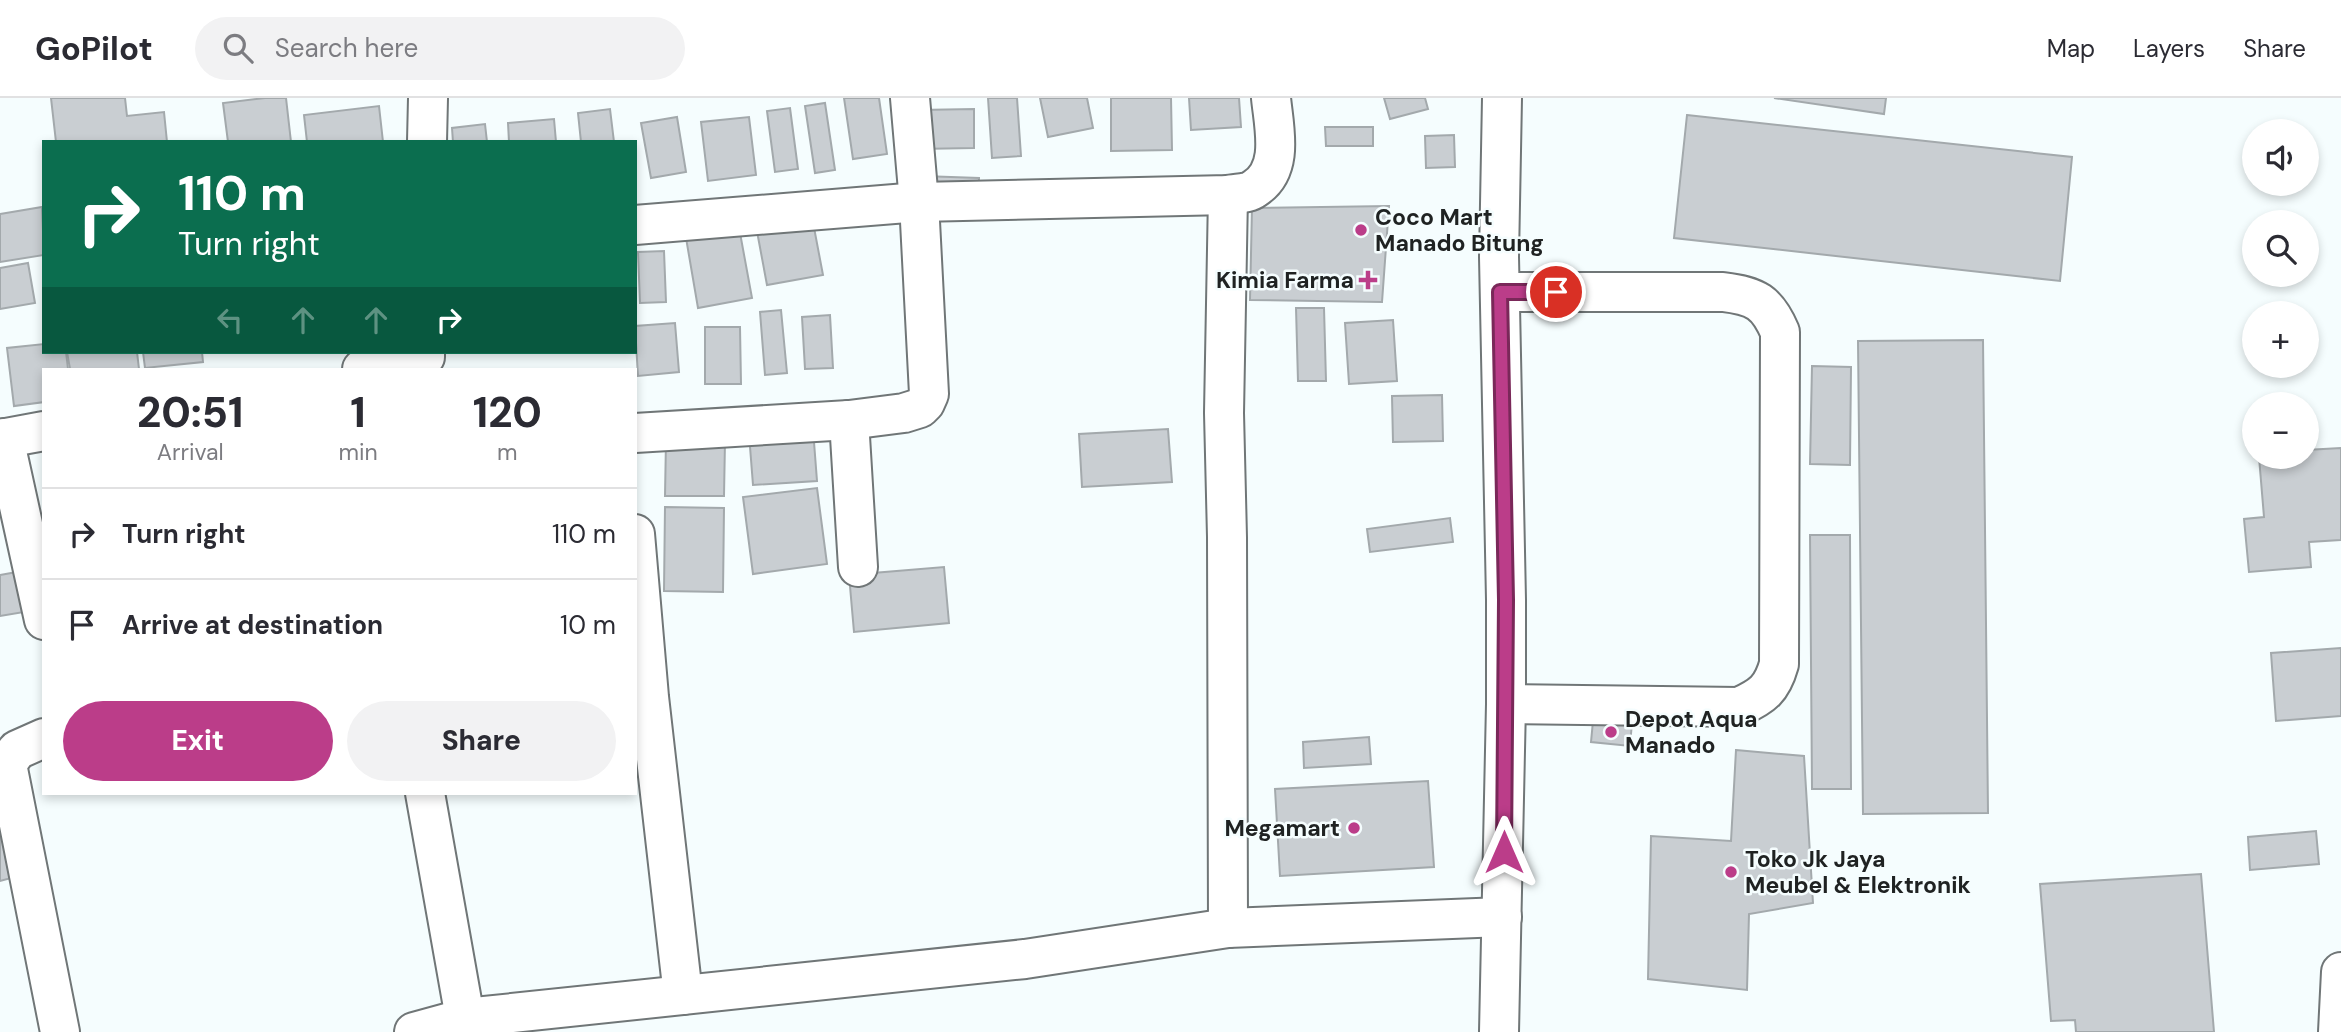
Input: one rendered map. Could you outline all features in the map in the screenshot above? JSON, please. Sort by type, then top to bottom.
[{"type":"main road","points":[[427,140],[428,98]]},
{"type":"main road","points":[[637,433],[849,420],[914,411],[925,403],[929,394],[911,98]]},
{"type":"main road","points":[[637,225],[919,202],[1228,195],[1253,191],[1271,170],[1276,152],[1271,98]]},
{"type":"main road","points":[[1499,1032],[1506,704],[1500,292],[1502,98]]},
{"type":"main road","points":[[1228,195],[1224,413],[1228,928]]},
{"type":"main road","points":[[1500,292],[1723,292],[1747,295],[1772,313],[1780,332],[1779,664],[1774,681],[1755,700],[1739,707],[1506,704]]},
{"type":"main road","points":[[368,368],[425,359]]},
{"type":"main road","points":[[849,420],[858,567]]},
{"type":"main road","points":[[42,431],[2,439],[42,610]]},
{"type":"main road","points":[[637,557],[649,697],[683,995]]},
{"type":"main road","points":[[42,739],[17,750],[7,764],[60,1032]]},
{"type":"main road","points":[[425,795],[466,1018]]},
{"type":"main road","points":[[414,1032],[466,1018],[1025,960],[1228,928],[1502,917]]},
{"type":"main road","points":[[2338,1032],[2341,972]]},
{"type":"building","points":[[51,98],[125,98],[127,116],[164,112],[167,140],[56,140]]},
{"type":"building","points":[[286,98],[291,140],[228,140],[223,103]]},
{"type":"building","points":[[844,98],[879,98],[887,154],[853,159]]},
{"type":"building","points":[[988,98],[1017,98],[1021,156],[992,158]]},
{"type":"building","points":[[1040,98],[1087,98],[1093,128],[1048,137]]},
{"type":"building","points":[[1111,98],[1171,98],[1172,150],[1111,151]]},
{"type":"building","points":[[1189,98],[1239,98],[1241,127],[1191,130]]},
{"type":"building","points":[[1384,98],[1425,98],[1428,109],[1390,119]]},
{"type":"building","points":[[1774,98],[1886,98],[1884,114]]},
{"type":"building","points":[[825,103],[835,170],[815,173],[805,106]]},
{"type":"building","points":[[379,106],[383,140],[307,140],[304,115]]},
{"type":"building","points":[[790,108],[798,169],[775,172],[767,111]]},
{"type":"building","points":[[610,109],[614,140],[581,140],[578,113]]},
{"type":"building","points":[[974,109],[974,148],[918,149],[918,110]]},
{"type":"building","points":[[1687,115],[2072,157],[2060,281],[1674,238]]},
{"type":"building","points":[[677,117],[686,172],[651,178],[641,123]]},
{"type":"building","points":[[749,117],[756,175],[708,181],[701,122]]},
{"type":"building","points":[[554,119],[556,140],[509,140],[508,123]]},
{"type":"building","points":[[485,124],[487,140],[453,140],[452,128]]},
{"type":"building","points":[[1325,127],[1373,127],[1373,146],[1326,146]]},
{"type":"building","points":[[1454,135],[1455,167],[1426,168],[1425,136]]},
{"type":"building","points":[[922,176],[979,178],[978,200],[921,197]]},
{"type":"building","points":[[1389,206],[1382,302],[1250,300],[1252,208]]},
{"type":"building","points":[[42,207],[42,255],[0,262],[0,214]]},
{"type":"building","points":[[812,217],[823,275],[767,285],[756,226]]},
{"type":"building","points":[[738,222],[752,298],[698,308],[685,232]]},
{"type":"building","points":[[664,251],[666,302],[640,303],[638,252]]},
{"type":"building","points":[[28,263],[35,303],[0,309],[0,268]]},
{"type":"building","points":[[1296,308],[1324,308],[1326,381],[1298,381]]},
{"type":"building","points":[[781,310],[787,373],[765,375],[760,312]]},
{"type":"building","points":[[830,315],[833,368],[805,369],[802,317]]},
{"type":"building","points":[[1393,320],[1397,381],[1349,384],[1345,323]]},
{"type":"building","points":[[675,323],[679,372],[638,376],[637,326]]},
{"type":"building","points":[[705,327],[740,327],[741,384],[705,384]]},
{"type":"building","points":[[1983,340],[1988,813],[1863,814],[1858,341]]},
{"type":"building","points":[[42,344],[42,354],[66,354],[68,368],[42,368],[42,402],[14,406],[7,348]]},
{"type":"building","points":[[67,354],[137,354],[139,368],[70,368]]},
{"type":"building","points":[[143,354],[202,354],[203,362],[145,368]]},
{"type":"building","points":[[1812,366],[1851,367],[1850,465],[1810,464]]},
{"type":"building","points":[[1442,395],[1443,441],[1393,442],[1392,396]]},
{"type":"building","points":[[813,429],[817,481],[753,485],[749,434]]},
{"type":"building","points":[[1168,429],[1172,482],[1082,487],[1079,434]]},
{"type":"building","points":[[666,440],[725,441],[724,496],[665,496]]},
{"type":"building","points":[[2341,448],[2341,540],[2309,542],[2311,567],[2249,572],[2244,519],[2264,517],[2260,469],[2319,469],[2319,449]]},
{"type":"building","points":[[817,488],[827,564],[753,574],[743,497]]},
{"type":"building","points":[[665,507],[724,508],[723,592],[664,591]]},
{"type":"building","points":[[1450,518],[1453,542],[1370,552],[1367,529]]},
{"type":"building","points":[[1810,535],[1850,535],[1851,789],[1812,789]]},
{"type":"building","points":[[944,567],[949,623],[854,632],[849,575]]},
{"type":"building","points":[[28,570],[36,610],[0,616],[0,575]]},
{"type":"building","points":[[2341,648],[2341,716],[2276,721],[2271,653]]},
{"type":"building","name":"Depot Aqua Manado","points":[[1593,721],[1632,722],[1630,746],[1591,742]]},
{"type":"building","points":[[1369,737],[1371,764],[1304,768],[1303,742]]},
{"type":"building","name":"Toko Jk Jaya Meubel & Elektronik","points":[[1736,750],[1804,756],[1813,903],[1749,914],[1747,990],[1648,979],[1651,836],[1731,841]]},
{"type":"building","name":"Megamart","points":[[1428,781],[1434,867],[1280,876],[1275,789]]},
{"type":"building","points":[[0,803],[22,875],[0,881]]},
{"type":"building","points":[[2316,831],[2319,864],[2250,870],[2248,837]]},
{"type":"building","points":[[2201,874],[2214,1032],[2076,1032],[2075,1020],[2051,1021],[2040,884]]},
{"type":"place","name":"Coco Mart Manado Bitung","points":[[1361,230]]},
{"type":"place","name":"Kimia Farma","points":[[1368,280]]},
{"type":"place","name":"Depot Aqua Manado","points":[[1611,732]]},
{"type":"place","name":"Megamart","points":[[1354,828]]},
{"type":"place","name":"Toko Jk Jaya Meubel & Elektronik","points":[[1731,872]]},
{"type":"route","points":[[1504,852],[1506,600],[1500,292],[1556,292]]}]
